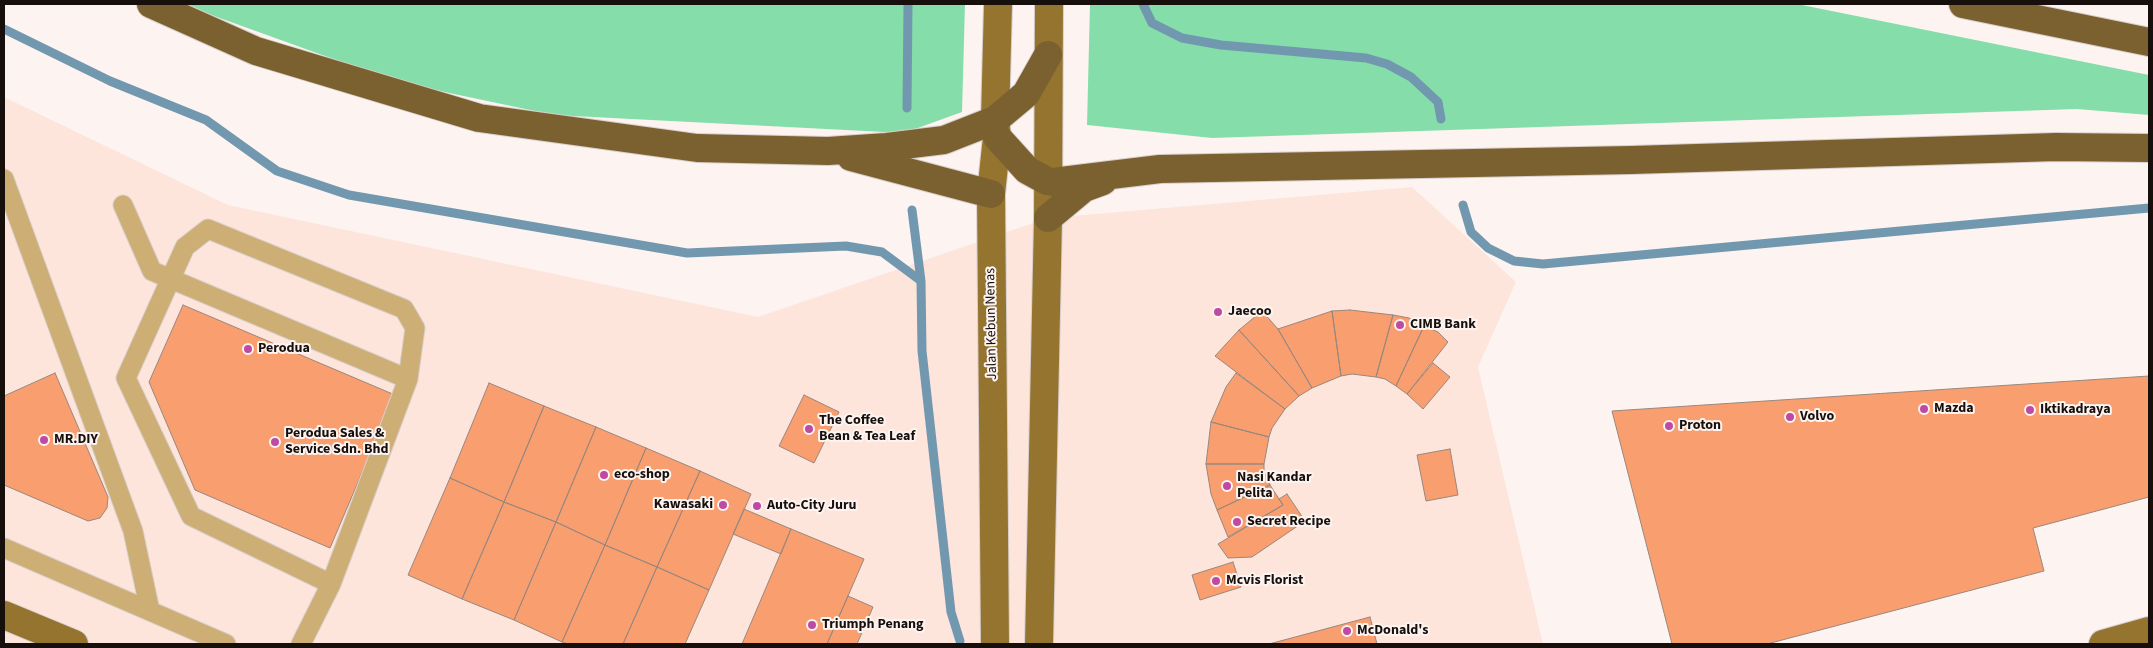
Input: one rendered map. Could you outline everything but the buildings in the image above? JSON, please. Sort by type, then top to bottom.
[{"type":"highway","points":[[150,4],[256,50],[479,118],[697,148],[828,151],[887,147],[944,140],[996,128],[1026,94],[1048,55]]},
{"type":"highway","points":[[1963,4],[2149,42]]},
{"type":"highway","points":[[996,128],[1026,170],[1047,181],[1053,182],[1160,169],[1621,161],[2056,148],[2149,148]]},
{"type":"highway","points":[[828,151],[991,194]]},
{"type":"highway","points":[[1048,218],[1084,188],[1116,175],[1160,169]]},
{"type":"main road","name":"Jalan Kebun Nenas","points":[[995,644],[991,194],[996,128],[998,4]]},
{"type":"main road","points":[[1039,644],[1048,218],[1049,4]]},
{"type":"main road","points":[[4,615],[74,644]]},
{"type":"main road","points":[[2103,644],[2149,632]]},
{"type":"lane","points":[[4,179],[133,531],[150,611]]},
{"type":"lane","points":[[123,205],[152,271],[169,280],[408,379]]},
{"type":"lane","points":[[301,644],[331,584],[408,379],[415,328],[404,309],[208,229],[185,247],[126,378],[192,516],[331,584]]},
{"type":"lane","points":[[4,548],[226,644]]},
{"type":"shaded area","name":"Auto-City Juru","points":[[4,97],[228,205],[758,317],[1048,218],[1412,187],[1516,282],[1478,367],[1543,644],[4,644]]},
{"type":"green space","points":[[181,4],[965,4],[962,112],[904,133],[554,115],[397,82]]},
{"type":"green space","points":[[1090,4],[1797,4],[2149,75],[2149,115],[2077,109],[1212,138],[1087,125]]},
{"type":"waterway","points":[[907,108],[908,4]]},
{"type":"waterway","points":[[1143,4],[1152,23],[1182,38],[1221,45],[1366,58],[1387,64],[1411,77],[1438,102],[1441,119]]},
{"type":"waterway","points":[[4,29],[110,81],[206,120],[277,171],[349,195],[687,253],[846,246],[882,252],[921,281],[922,351],[951,612],[960,641]]},
{"type":"waterway","points":[[1463,205],[1471,232],[1488,248],[1514,261],[1543,264],[2149,208]]},
{"type":"waterway","points":[[912,210],[921,281]]},
{"type":"place","name":"Jaecoo","points":[[1218,312]]},
{"type":"place","name":"CIMB Bank","points":[[1400,325]]},
{"type":"place","name":"Perodua","points":[[248,349]]},
{"type":"place","name":"Mazda","points":[[1924,409]]},
{"type":"place","name":"Iktikadraya","points":[[2030,410]]},
{"type":"place","name":"Volvo","points":[[1790,417]]},
{"type":"place","name":"Proton","points":[[1669,426]]},
{"type":"place","name":"The Coffee Bean & Tea Leaf","points":[[809,429]]},
{"type":"place","name":"MR.DIY","points":[[44,440]]},
{"type":"place","name":"Perodua Sales & Service Sdn. Bhd","points":[[275,442]]},
{"type":"place","name":"eco-shop","points":[[604,475]]},
{"type":"place","name":"Nasi Kandar Pelita","points":[[1227,486]]},
{"type":"place","name":"Kawasaki","points":[[723,505]]},
{"type":"place","name":"Auto-City Juru","points":[[757,506]]},
{"type":"place","name":"Secret Recipe","points":[[1237,522]]},
{"type":"place","name":"Mcvis Florist","points":[[1216,581]]},
{"type":"place","name":"Triumph Penang","points":[[812,625]]},
{"type":"place","name":"McDonald's","points":[[1347,631]]}]
